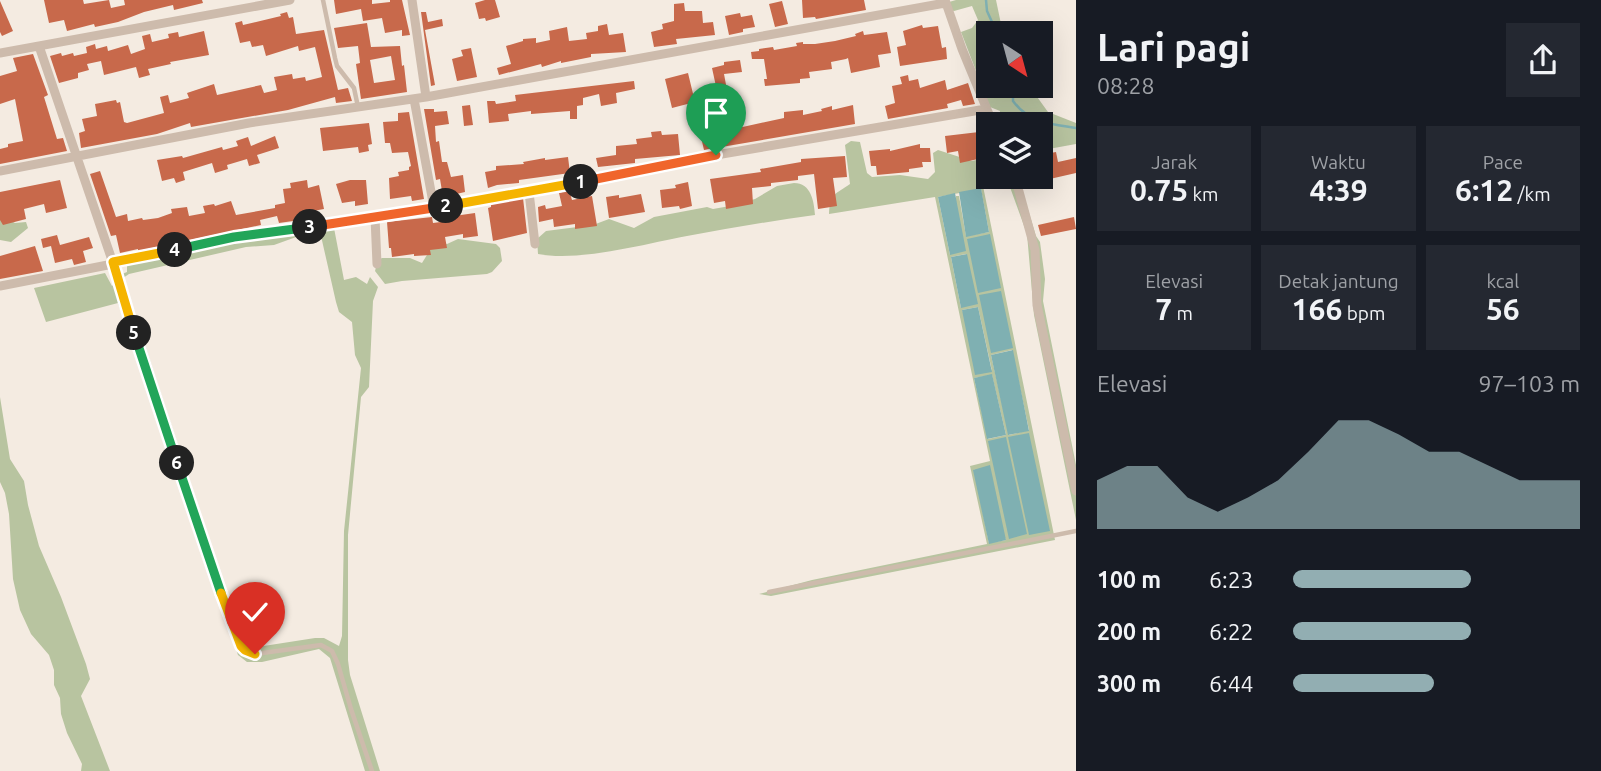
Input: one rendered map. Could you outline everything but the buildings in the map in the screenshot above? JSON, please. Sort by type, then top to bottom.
[{"type":"street","points":[[0,53],[290,0]]},
{"type":"street","points":[[412,0],[426,97]]},
{"type":"street","points":[[0,171],[249,123],[426,97],[945,1],[987,112]]},
{"type":"street","points":[[39,46],[113,262]]},
{"type":"street","points":[[414,99],[434,208]]},
{"type":"street","points":[[0,286],[234,237],[529,192],[716,155],[986,109]]},
{"type":"street","points":[[1018,189],[1035,250],[1039,316],[1076,491]]},
{"type":"street","points":[[529,192],[535,244]]},
{"type":"street","points":[[375,217],[377,264]]},
{"type":"lane","points":[[323,0],[337,66],[354,88],[358,107]]},
{"type":"lane","points":[[113,262],[192,510],[241,646],[255,654],[321,645],[332,651],[372,771]]},
{"type":"lane","points":[[769,592],[1076,531]]},
{"type":"green space","points":[[996,0],[1000,21],[977,21],[972,6],[954,11],[951,10],[949,2]]},
{"type":"green space","points":[[976,23],[976,71],[961,32],[972,28]]},
{"type":"green space","points":[[987,98],[1038,98],[1048,112],[1000,112],[990,107]]},
{"type":"green space","points":[[1053,114],[1076,123],[1076,144],[1053,148]]},
{"type":"green space","points":[[851,141],[860,142],[867,173],[872,177],[900,175],[928,179],[935,172],[933,153],[938,150],[976,160],[976,189],[981,189],[984,189],[1055,540],[771,596],[759,594],[812,580],[987,544],[970,466],[990,461],[935,197],[829,214],[832,198],[850,184],[845,145]],"holes":[[[981,189],[989,232],[966,236],[959,196],[956,196],[950,255],[938,197]],[[967,254],[961,308],[951,257]],[[978,307],[992,371],[962,310]],[[1012,350],[1029,430],[1009,435],[991,355]],[[992,375],[1006,435],[988,439],[974,378]],[[974,469],[1006,540],[989,543]]]},
{"type":"green space","points":[[794,183],[808,189],[815,215],[592,254],[538,254],[537,239],[546,231],[593,225],[609,219],[634,228],[654,217],[707,207],[713,209],[730,206],[755,199],[777,186]]},
{"type":"green space","points":[[1011,189],[1022,189],[1040,242],[1045,279],[1043,301],[1076,465],[1076,520],[1034,315],[1027,234]]},
{"type":"green space","points":[[0,215],[15,223],[26,222],[28,228],[11,242],[0,240]]},
{"type":"green space","points":[[371,221],[334,228],[344,280],[356,277],[367,284],[370,277],[378,287],[373,301],[369,387],[361,397],[348,535],[348,660],[350,675],[380,771],[365,771],[330,658],[319,649],[262,662],[247,662],[238,655],[118,303],[46,322],[34,288],[105,273],[112,286],[118,280],[113,263],[122,274],[127,272],[127,264],[222,240]],"holes":[[[317,232],[321,236],[339,312],[352,322],[355,355],[361,368],[344,531],[342,636],[339,646],[324,638],[315,638],[250,648],[245,646],[242,639],[123,278],[129,274],[246,247],[274,245]]]},
{"type":"green space","points":[[458,239],[496,244],[500,248],[502,261],[487,274],[385,284],[375,271],[378,260],[382,258],[410,258],[422,263],[435,242],[447,244]]},
{"type":"green space","points":[[0,397],[10,459],[24,481],[39,546],[86,664],[90,679],[81,696],[110,771],[81,771],[82,764],[61,714],[60,698],[54,685],[54,670],[49,655],[31,634],[20,610],[13,579],[9,514],[0,482]]},
{"type":"water","points":[[981,189],[989,232],[966,237],[959,192]]},
{"type":"water","points":[[955,193],[966,251],[950,255],[938,197]]},
{"type":"water","points":[[990,234],[1001,288],[978,293],[967,239]]},
{"type":"water","points":[[967,254],[978,304],[961,308],[951,257]]},
{"type":"water","points":[[1001,291],[1013,348],[991,353],[979,295]]},
{"type":"water","points":[[978,307],[992,372],[975,375],[962,310]]},
{"type":"water","points":[[1013,350],[1029,431],[1008,435],[991,355]]},
{"type":"water","points":[[992,374],[1006,435],[987,439],[974,378]]},
{"type":"water","points":[[1029,433],[1050,531],[1029,535],[1008,437]]},
{"type":"water","points":[[1006,437],[1027,534],[1009,539],[988,441]]},
{"type":"water","points":[[990,465],[1006,540],[989,544],[973,470]]},
{"type":"waterway","points":[[986,0],[992,21]]},
{"type":"waterway","points":[[1013,98],[1019,108],[1033,118],[1076,128]]},
{"type":"route","points":[[255,654],[245,650],[237,637],[192,510],[113,262],[234,237],[343,223],[529,192],[716,155]]}]
